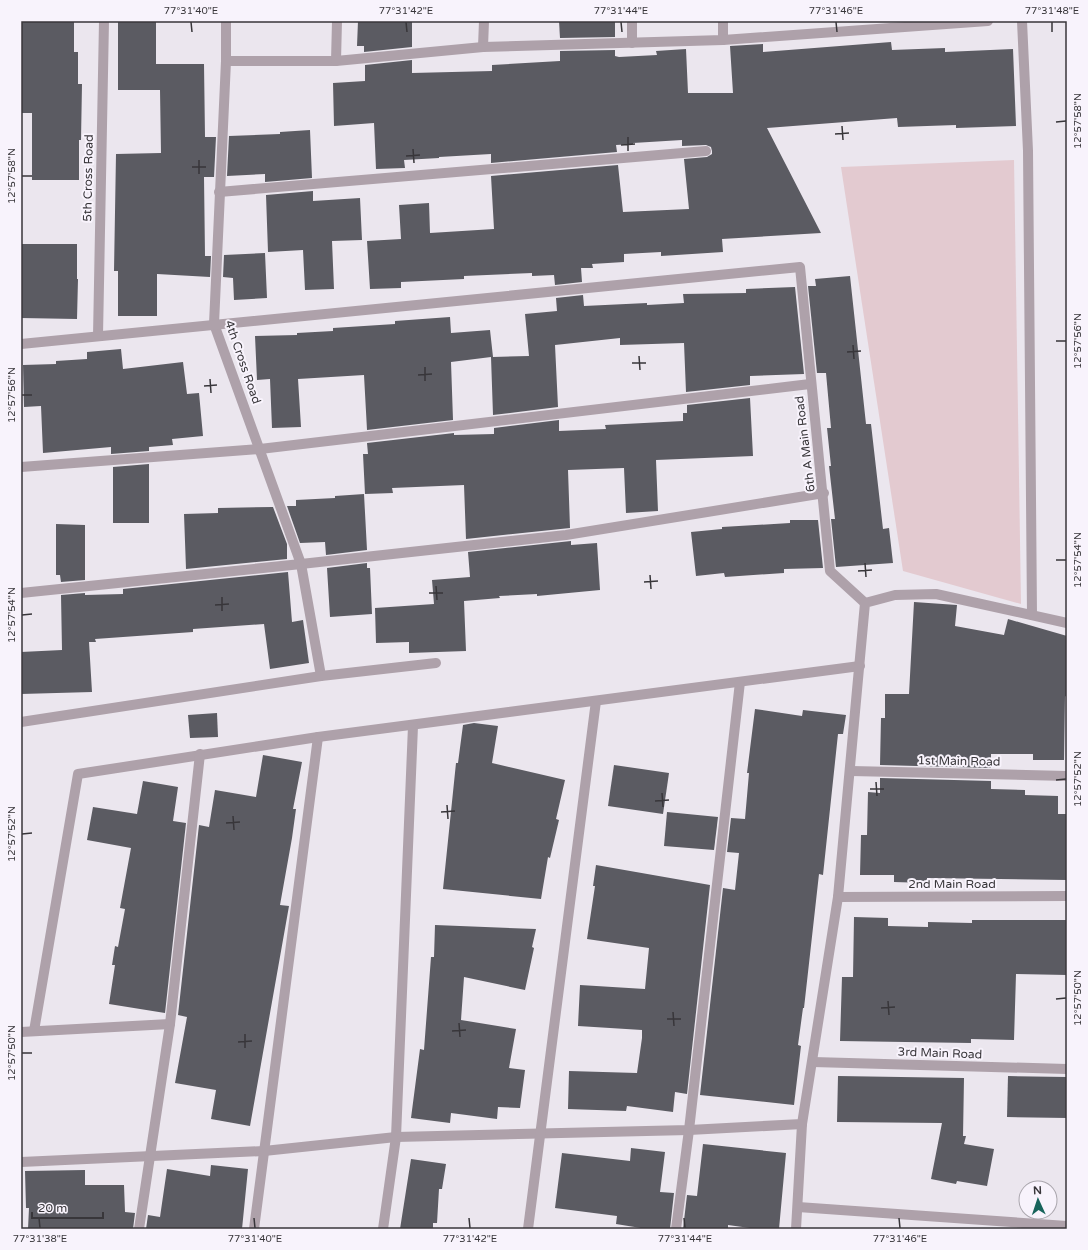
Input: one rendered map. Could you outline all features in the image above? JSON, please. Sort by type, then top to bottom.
[{"type":"street","name":"5th Cross Road","points":[[98,336],[104,21]]},
{"type":"street","name":"4th Cross Road","points":[[226,21],[226,61],[214,324],[301,564],[321,676]]},
{"type":"street","points":[[336,62],[337,21]]},
{"type":"street","points":[[483,48],[484,21]]},
{"type":"street","points":[[632,21],[632,43]]},
{"type":"street","points":[[723,21],[723,40]]},
{"type":"street","points":[[226,61],[336,62],[483,48],[723,40],[851,25],[988,21]]},
{"type":"street","points":[[1022,21],[1028,151],[1032,615]]},
{"type":"street","points":[[219,192],[706,151]]},
{"type":"street","name":"6th A Main Road","points":[[214,324],[800,267],[810,384],[824,493],[830,571],[865,603]]},
{"type":"street","points":[[21,344],[214,324]]},
{"type":"street","points":[[21,467],[260,449],[810,384]]},
{"type":"street","points":[[21,593],[566,535],[824,493]]},
{"type":"street","points":[[796,1229],[802,1124],[838,897],[851,771],[865,603],[895,595],[936,594],[1067,623]]},
{"type":"street","points":[[21,722],[321,676],[436,663]]},
{"type":"street","points":[[34,1031],[78,774],[318,737],[413,726],[860,666]]},
{"type":"street","points":[[676,1229],[689,1130],[740,682]]},
{"type":"street","points":[[528,1229],[596,701]]},
{"type":"street","points":[[383,1229],[396,1137],[413,726]]},
{"type":"street","points":[[254,1229],[318,737]]},
{"type":"street","points":[[138,1229],[170,1024],[200,754]]},
{"type":"street","name":"1st Main Road","points":[[851,771],[1067,776]]},
{"type":"street","name":"2nd Main Road","points":[[838,897],[1067,896]]},
{"type":"street","points":[[21,1032],[170,1024]]},
{"type":"street","name":"3rd Main Road","points":[[813,1062],[1067,1069]]},
{"type":"street","points":[[21,1162],[264,1151],[396,1137],[541,1132],[689,1130],[802,1124]]},
{"type":"street","points":[[798,1207],[1067,1226]]},
{"type":"shaded area","points":[[1014,160],[1021,604],[903,571],[841,167]]},
{"type":"building","points":[[21,21],[74,21],[74,52],[78,52],[78,84],[82,84],[81,140],[79,140],[79,180],[32,180],[32,113],[21,113]]},
{"type":"building","points":[[118,21],[156,21],[156,64],[204,64],[205,137],[216,137],[214,177],[204,177],[205,256],[211,256],[210,277],[157,274],[157,316],[118,316],[118,271],[114,271],[116,154],[161,153],[160,90],[118,90]]},
{"type":"building","points":[[358,21],[412,21],[412,47],[364,52],[364,46],[357,46]]},
{"type":"building","points":[[559,21],[615,21],[615,37],[560,38]]},
{"type":"building","points":[[891,42],[892,50],[945,48],[945,52],[1013,49],[1016,126],[956,128],[956,125],[898,127],[897,118],[767,128],[821,233],[722,239],[723,252],[661,256],[661,252],[624,254],[624,262],[592,264],[593,268],[581,268],[582,282],[555,285],[554,275],[532,276],[532,273],[464,276],[464,279],[401,282],[401,288],[370,289],[367,241],[401,239],[399,205],[429,203],[430,233],[494,229],[491,176],[618,165],[623,212],[689,209],[684,159],[707,157],[712,154],[712,151],[711,147],[706,145],[682,146],[682,140],[616,145],[617,152],[491,163],[491,154],[404,160],[405,168],[376,169],[374,123],[334,126],[333,83],[365,81],[365,65],[412,60],[412,73],[492,71],[492,65],[560,61],[560,51],[615,50],[615,56],[619,57],[657,55],[656,51],[686,49],[688,93],[733,93],[730,46],[763,44],[763,52]]},
{"type":"building","points":[[310,130],[312,178],[265,182],[265,174],[227,176],[229,136],[280,134],[280,132]]},
{"type":"building","points":[[313,191],[313,201],[360,198],[362,240],[332,241],[334,289],[305,290],[303,250],[268,252],[266,195]]},
{"type":"building","points":[[21,244],[77,244],[77,319],[21,318]]},
{"type":"building","points":[[265,253],[267,298],[234,300],[233,278],[223,277],[224,255]]},
{"type":"building","points":[[850,276],[866,424],[871,424],[883,529],[889,528],[893,563],[836,567],[831,519],[835,519],[829,466],[831,466],[827,428],[831,428],[826,373],[817,373],[808,286],[816,286],[815,279]]},
{"type":"building","points":[[795,287],[804,374],[750,376],[750,385],[686,392],[684,343],[620,345],[620,338],[555,345],[558,407],[493,415],[491,357],[451,362],[453,420],[367,430],[364,375],[298,379],[301,427],[272,428],[270,379],[257,380],[255,336],[297,335],[297,333],[333,331],[333,328],[395,324],[395,321],[450,317],[451,333],[490,330],[493,357],[529,356],[525,314],[557,311],[556,298],[583,295],[584,306],[647,303],[647,305],[684,303],[683,294],[746,293],[746,289]]},
{"type":"building","points":[[121,349],[123,369],[183,362],[187,394],[199,393],[203,436],[172,439],[173,445],[149,447],[149,451],[111,454],[111,447],[43,453],[41,406],[24,407],[23,365],[56,364],[56,361],[87,359],[87,352]]},
{"type":"building","points":[[750,398],[753,456],[656,460],[658,511],[626,513],[624,468],[568,470],[570,528],[466,539],[464,485],[392,488],[393,493],[365,494],[363,454],[368,454],[367,443],[454,433],[454,435],[494,434],[494,428],[559,420],[559,431],[606,429],[605,425],[683,421],[683,413],[687,413],[687,405]]},
{"type":"building","points":[[149,464],[149,523],[113,523],[113,467]]},
{"type":"building","points":[[364,494],[367,550],[326,555],[325,542],[300,543],[287,506],[296,506],[296,500],[335,498],[335,496]]},
{"type":"building","points":[[273,507],[287,544],[287,559],[186,569],[184,514],[218,513],[218,508]]},
{"type":"building","points":[[790,520],[818,520],[823,568],[784,569],[784,573],[725,577],[724,573],[696,576],[691,532],[722,529],[722,527],[790,523]]},
{"type":"building","points":[[56,524],[85,525],[85,580],[61,582],[60,575],[56,575]]},
{"type":"building","points":[[571,541],[571,545],[597,543],[600,590],[537,596],[537,594],[499,596],[500,598],[464,601],[466,651],[409,653],[409,642],[376,643],[375,608],[434,604],[432,580],[470,577],[468,552]]},
{"type":"building","points":[[367,563],[367,568],[370,568],[372,614],[330,617],[327,568]]},
{"type":"building","points":[[288,572],[292,622],[303,620],[309,663],[270,669],[264,624],[193,629],[193,632],[95,639],[96,642],[89,642],[92,692],[21,694],[21,652],[62,650],[61,595],[85,593],[85,595],[123,594],[123,589]]},
{"type":"building","points":[[914,602],[957,605],[955,626],[1004,635],[1008,619],[1067,636],[1067,697],[1065,696],[1064,760],[1033,760],[1033,754],[991,754],[991,768],[880,765],[881,718],[885,718],[885,694],[909,694]]},
{"type":"building","points":[[755,709],[802,716],[803,710],[846,715],[843,734],[838,734],[823,875],[819,874],[804,1008],[798,1045],[801,1046],[794,1105],[700,1095],[723,888],[735,890],[739,853],[727,852],[731,818],[745,819],[749,773],[747,773]]},
{"type":"building","points":[[217,713],[218,737],[190,738],[188,715]]},
{"type":"building","points":[[474,723],[498,726],[492,763],[565,780],[556,819],[559,820],[550,858],[548,857],[541,899],[443,889],[456,763],[458,763],[463,725]]},
{"type":"building","points":[[263,755],[302,762],[293,809],[296,809],[280,905],[289,906],[250,1126],[211,1119],[216,1090],[175,1083],[187,1017],[178,1015],[199,825],[209,827],[215,790],[256,797]]},
{"type":"building","points":[[614,765],[669,773],[663,814],[608,806]]},
{"type":"building","points":[[880,778],[991,781],[991,789],[1025,790],[1025,795],[1058,796],[1058,814],[1067,814],[1067,880],[927,878],[927,883],[894,882],[894,875],[860,875],[861,835],[867,835],[868,792],[880,793]]},
{"type":"building","points":[[143,781],[178,787],[173,821],[186,823],[165,1013],[109,1004],[115,965],[112,965],[115,946],[118,947],[125,909],[120,908],[131,848],[87,840],[93,807],[137,814]]},
{"type":"building","points":[[667,812],[718,817],[714,850],[664,846]]},
{"type":"building","points":[[596,865],[710,885],[687,1094],[675,1092],[673,1112],[627,1106],[626,1111],[568,1109],[569,1071],[637,1073],[642,1038],[642,1030],[578,1026],[580,985],[645,989],[649,948],[587,939],[595,886],[593,886]]},
{"type":"building","points":[[854,917],[888,918],[888,926],[928,927],[928,922],[972,923],[972,920],[1067,920],[1067,975],[1016,974],[1014,1040],[971,1039],[971,1043],[840,1041],[842,977],[853,977]]},
{"type":"building","points":[[435,925],[536,929],[532,947],[534,948],[525,990],[464,977],[461,1020],[516,1029],[509,1068],[525,1070],[520,1108],[498,1107],[497,1119],[451,1113],[450,1123],[411,1118],[420,1049],[424,1050],[431,957],[434,957]]},
{"type":"building","points":[[838,1076],[964,1078],[963,1136],[966,1136],[964,1144],[994,1149],[987,1186],[957,1181],[956,1184],[931,1179],[942,1123],[837,1122]]},
{"type":"building","points":[[1008,1076],[1067,1077],[1067,1118],[1007,1117]]},
{"type":"building","points":[[703,1144],[786,1153],[779,1229],[757,1229],[728,1225],[728,1229],[683,1229],[687,1195],[697,1196]]},
{"type":"building","points":[[631,1148],[665,1152],[660,1192],[674,1193],[670,1229],[647,1229],[616,1224],[617,1216],[555,1208],[562,1153],[630,1161]]},
{"type":"building","points":[[411,1159],[446,1164],[442,1189],[439,1189],[437,1223],[433,1223],[433,1229],[400,1229]]},
{"type":"building","points":[[211,1165],[248,1169],[242,1229],[146,1229],[148,1215],[160,1217],[167,1169],[210,1176]]},
{"type":"building","points":[[85,1170],[85,1185],[124,1185],[125,1212],[135,1213],[133,1229],[28,1229],[29,1208],[26,1208],[25,1171]]}]
